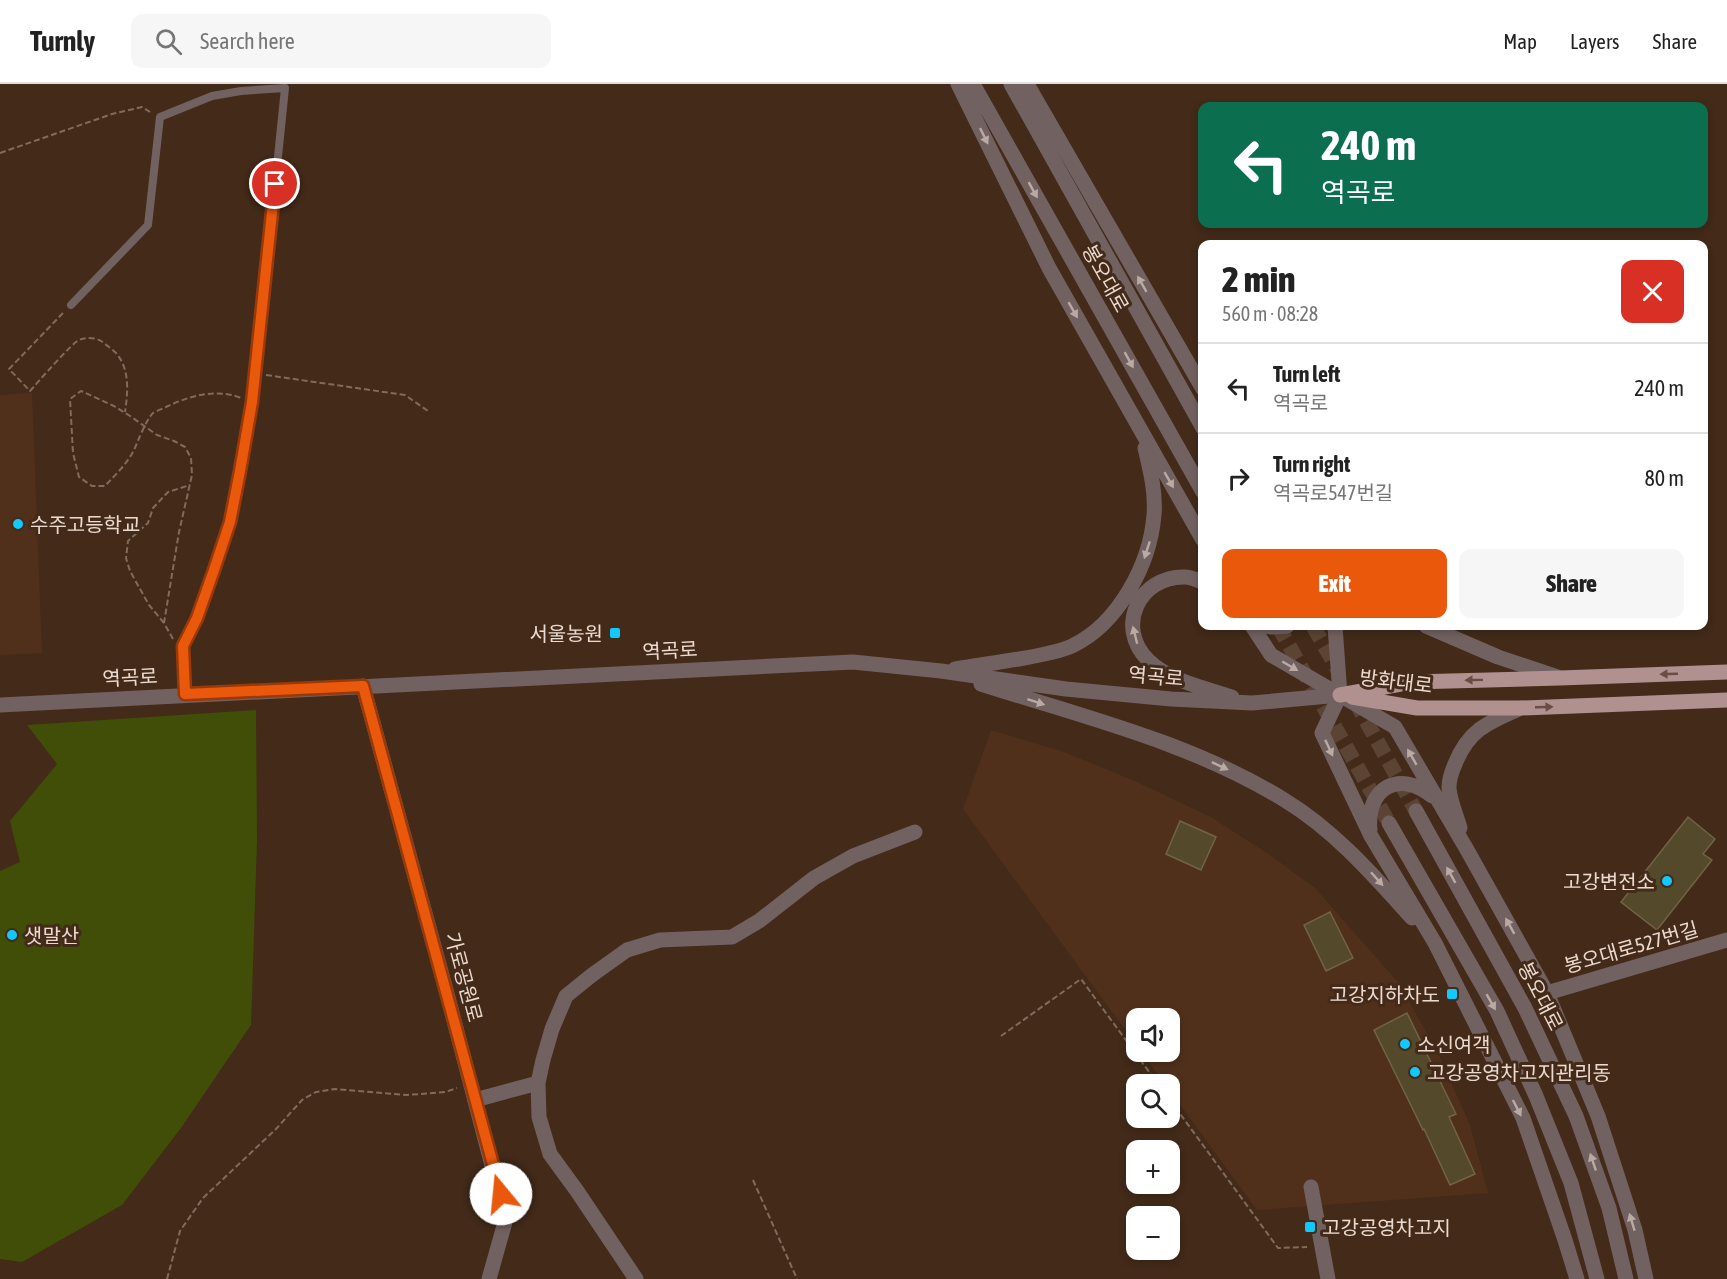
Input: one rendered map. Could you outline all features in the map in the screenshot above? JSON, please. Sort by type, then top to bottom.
[{"type":"main road","name":"방화대로","points":[[1340,695],[1412,682],[1727,672]]},
{"type":"main road","name":"방화대로","points":[[1340,695],[1417,708],[1521,708],[1727,700]]},
{"type":"street","points":[[958,84],[1049,268],[1198,531]]},
{"type":"street","name":"봉오대로","points":[[973,84],[1198,483]]},
{"type":"street","name":"봉오대로","points":[[1011,84],[1198,419]]},
{"type":"street","points":[[1027,84],[1198,380]]},
{"type":"street","points":[[940,671],[1042,655],[1072,646],[1094,631],[1118,607],[1137,578],[1150,544],[1154,513],[1151,476],[1141,430]]},
{"type":"street","points":[[1198,580],[1188,577],[1174,578],[1157,583],[1145,592],[1136,606],[1132,623],[1134,637],[1148,661],[1173,676],[1252,703]]},
{"type":"street","points":[[1255,630],[1271,655],[1395,727],[1547,993],[1598,1116],[1635,1230],[1646,1279]]},
{"type":"street","points":[[1335,630],[1340,695],[1322,733],[1371,836],[1435,943],[1522,1118],[1577,1279]]},
{"type":"street","points":[[1435,630],[1498,657],[1560,678]]},
{"type":"street","name":"역곡로","points":[[0,705],[853,662],[1171,699],[1252,703],[1340,695]]},
{"type":"street","points":[[940,671],[1180,747],[1241,775],[1287,801],[1329,832],[1366,867],[1435,943]]},
{"type":"street","name":"가로공원로","points":[[363,686],[507,1215],[489,1279]]},
{"type":"street","points":[[1466,848],[1449,788],[1452,771],[1467,740],[1493,720],[1521,708]]},
{"type":"street","points":[[1371,836],[1369,818],[1372,804],[1381,792],[1391,785],[1406,783],[1414,785],[1422,788],[1437,800]]},
{"type":"street","name":"봉오대로","points":[[1416,811],[1526,1008],[1576,1116],[1609,1208],[1626,1279]]},
{"type":"street","points":[[1389,823],[1497,1011],[1536,1096],[1570,1184],[1597,1279]]},
{"type":"street","points":[[636,1279],[550,1154],[539,1117],[538,1083],[552,1029],[566,996],[627,950],[660,940],[732,937],[759,921],[814,878],[853,856],[915,832]]},
{"type":"street","name":"봉오대로527번길","points":[[1547,993],[1727,940]]},
{"type":"street","points":[[475,1100],[538,1083]]},
{"type":"street","points":[[1311,1186],[1328,1279]]},
{"type":"lane","points":[[71,305],[148,225],[160,117],[212,96],[241,91],[285,88],[252,402],[230,522],[197,618],[183,646],[185,694]]},
{"type":"path","points":[[0,153],[100,118],[141,107],[160,117]]},
{"type":"path","points":[[71,305],[9,369],[30,391],[78,340],[91,338],[100,340],[117,354],[124,367],[128,381],[125,413]]},
{"type":"path","points":[[255,374],[405,396],[428,411]]},
{"type":"path","points":[[164,623],[179,532],[192,476],[191,458],[185,447],[157,435],[145,427],[125,413],[81,391],[70,399],[73,453],[79,477],[92,486],[105,486],[121,469],[133,452],[145,427],[153,413],[189,397],[214,393],[234,395],[252,402]]},
{"type":"path","points":[[183,646],[172,638],[164,623],[149,605],[130,571],[126,558],[128,541],[148,523],[153,508],[168,492],[190,485]]},
{"type":"path","points":[[1001,1036],[1081,979],[1151,1074]]},
{"type":"path","points":[[167,1279],[180,1231],[203,1198],[276,1130],[302,1100],[316,1092],[335,1089],[407,1095],[445,1092],[471,1083]]},
{"type":"path","points":[[1180,1114],[1278,1248],[1322,1246]]},
{"type":"path","points":[[753,1180],[797,1279]]},
{"type":"shaded area","name":"수주고등학교","points":[[32,393],[42,653],[0,655],[0,395]]},
{"type":"shaded area","points":[[991,730],[1064,752],[1135,781],[1211,817],[1270,855],[1315,888],[1398,982],[1437,1051],[1470,1125],[1488,1193],[1257,1210],[1180,1105],[1180,1074],[1158,1074],[1148,1062],[1180,1062],[1180,1008],[1126,1008],[1126,1031],[963,809]]},
{"type":"green space","points":[[256,710],[257,841],[251,1025],[181,1128],[122,1205],[22,1262],[0,1259],[0,871],[20,862],[10,821],[57,764],[27,725]]},
{"type":"building","name":"고강변전소","points":[[1688,817],[1715,839],[1703,854],[1712,860],[1657,930],[1621,902]]},
{"type":"building","points":[[1180,821],[1216,837],[1201,870],[1166,854]]},
{"type":"building","points":[[1330,912],[1353,958],[1326,971],[1304,925]]},
{"type":"building","name":"고강공영차고지관리동","points":[[1407,1013],[1456,1114],[1449,1117],[1475,1174],[1450,1185],[1374,1030]]},
{"type":"tunnel","points":[[1280,630],[1389,823]]},
{"type":"tunnel","points":[[1315,630],[1339,672]]},
{"type":"tunnel","points":[[1355,701],[1416,811]]},
{"type":"place","name":"수주고등학교","points":[[18,524]]},
{"type":"place","name":"서울농원","points":[[615,633]]},
{"type":"place","name":"고강변전소","points":[[1667,881]]},
{"type":"place","name":"샛말산","points":[[12,935]]},
{"type":"place","name":"고강지하차도","points":[[1452,994]]},
{"type":"place","name":"소신여객","points":[[1405,1044]]},
{"type":"place","name":"고강공영차고지관리동","points":[[1415,1072]]},
{"type":"place","name":"고강공영차고지","points":[[1310,1227]]},
{"type":"route","points":[[275,184],[252,402],[240,471],[230,522],[197,618],[183,646],[185,694],[363,686],[501,1194]]}]
